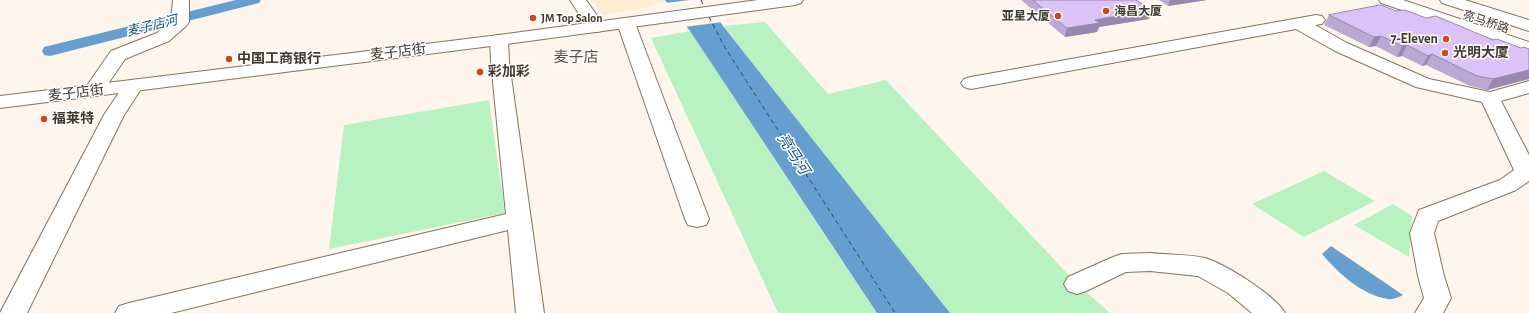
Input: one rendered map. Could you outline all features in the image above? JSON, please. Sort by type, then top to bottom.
[{"type":"street","points":[[578,0],[596,27]]},
{"type":"street","name":"麦子店街","points":[[0,102],[499,40],[795,0]]},
{"type":"street","points":[[1388,0],[1529,48]]},
{"type":"street","name":"亮马桥路","points":[[1419,0],[1529,36]]},
{"type":"street","name":"亮马桥路","points":[[1448,0],[1529,26]]},
{"type":"street","points":[[1489,0],[1529,13]]},
{"type":"street","points":[[94,90],[118,55],[163,37],[180,12]]},
{"type":"street","points":[[971,83],[1307,22],[1341,47],[1423,83],[1490,98],[1529,87]]},
{"type":"street","points":[[626,23],[697,219]]},
{"type":"street","points":[[499,40],[500,62],[530,313]]},
{"type":"street","points":[[12,313],[114,115],[133,86]]},
{"type":"street","points":[[1429,313],[1438,298],[1431,276],[1422,233],[1428,216],[1508,186],[1526,171],[1490,98]]},
{"type":"street","points":[[129,313],[519,218]]},
{"type":"street","points":[[1077,284],[1122,263],[1150,262],[1203,267],[1237,286],[1271,313]]},
{"type":"shaded area","points":[[592,0],[676,0],[660,2],[645,8],[603,15]]},
{"type":"green space","points":[[765,22],[828,94],[886,80],[1077,284],[1110,313],[950,313],[723,26]]},
{"type":"green space","points":[[690,31],[877,313],[778,313],[651,38]]},
{"type":"green space","points":[[489,100],[505,213],[329,249],[344,125]]},
{"type":"green space","points":[[1324,171],[1375,201],[1304,237],[1252,204]]},
{"type":"green space","points":[[1393,204],[1412,216],[1409,257],[1354,225]]},
{"type":"water","name":"亮马河","points":[[665,0],[706,0],[723,26],[950,313],[877,313],[690,31]]},
{"type":"water","points":[[1331,246],[1403,295],[1392,299],[1378,297],[1351,282],[1343,276],[1322,254]]},
{"type":"pier","points":[[690,0],[708,0],[723,22],[684,27],[665,3]]},
{"type":"building","points":[[1033,0],[1136,0],[1151,10],[1095,20],[1100,23],[1067,28]]},
{"type":"building","name":"光明大厦","points":[[1381,5],[1396,11],[1405,10],[1426,18],[1436,16],[1493,40],[1497,39],[1521,48],[1524,47],[1529,49],[1529,70],[1493,79],[1477,76],[1432,54],[1428,56],[1407,45],[1402,46],[1381,36],[1374,37],[1329,15]]},
{"type":"waterway","name":"麦子店河","points":[[50,51],[254,0]]},
{"type":"ferry route","points":[[701,0],[704,7]]},
{"type":"ferry route","points":[[709,17],[724,46],[895,313]]},
{"type":"place","name":"海昌大厦","points":[[1106,11]]},
{"type":"place","name":"亚星大厦","points":[[1058,16]]},
{"type":"place","name":"JM Top Salon","points":[[533,18]]},
{"type":"place","name":"7-Eleven","points":[[1446,39]]},
{"type":"place","name":"光明大厦","points":[[1445,53]]},
{"type":"place","name":"中国工商银行","points":[[229,59]]},
{"type":"place","name":"彩加彩","points":[[480,72]]},
{"type":"place","name":"福莱特","points":[[44,119]]},
{"type":"district","name":"麦子店","points":[[576,57]]}]
